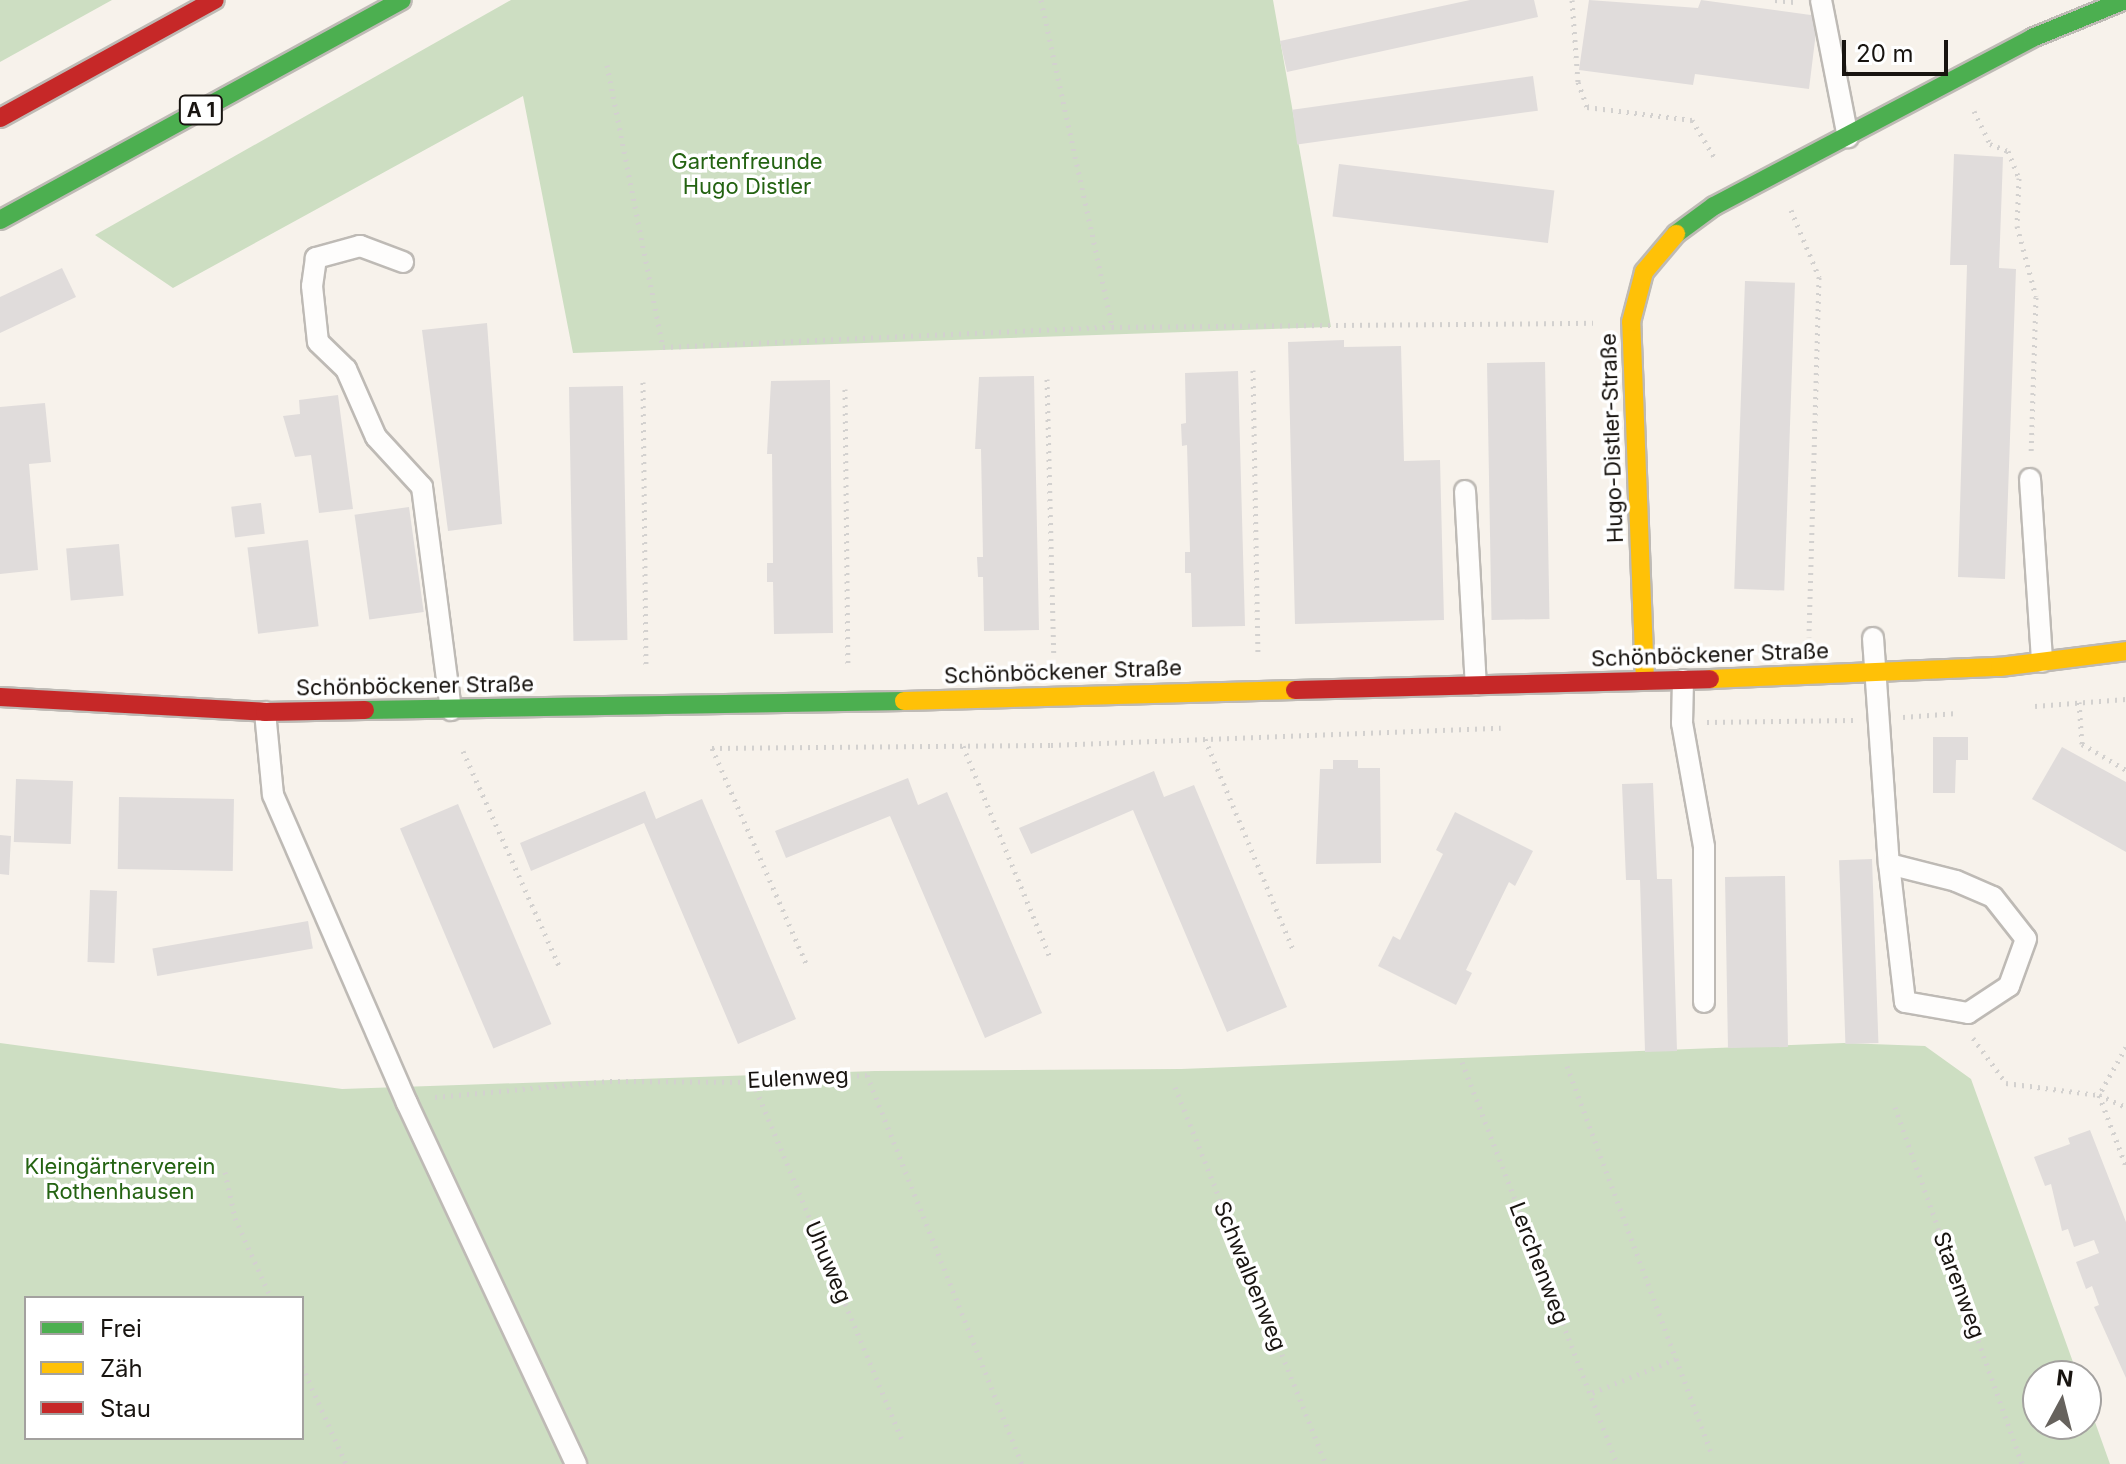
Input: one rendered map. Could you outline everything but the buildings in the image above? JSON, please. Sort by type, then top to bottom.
[{"type":"main road","points":[[0,118],[215,0]]},
{"type":"main road","name":"A 1","points":[[0,220],[402,0]]},
{"type":"main road","name":"Hugo-Distler-Straße","points":[[1645,681],[1631,322],[1639,279],[1666,241],[1737,195],[2032,38],[2125,0]]},
{"type":"main road","name":"Schönböckener Straße","points":[[0,697],[265,712],[451,710],[1876,674],[2042,662],[2126,651]]},
{"type":"lane","points":[[1821,0],[1848,137]]},
{"type":"lane","points":[[403,262],[360,246],[316,258],[312,286],[318,342],[346,369],[376,437],[422,487],[451,710]]},
{"type":"lane","points":[[2030,479],[2042,662]]},
{"type":"lane","points":[[1465,491],[1476,685]]},
{"type":"lane","points":[[1873,638],[1889,864],[1905,1002],[1968,1013],[2009,986],[2026,939],[1993,897],[1956,881],[1889,864]]},
{"type":"lane","points":[[1683,680],[1682,723],[1704,847],[1704,1002]]},
{"type":"lane","points":[[265,712],[273,795],[407,1103],[576,1464]]},
{"type":"path","points":[[1041,0],[1112,327]]},
{"type":"path","points":[[1572,0],[1578,82],[1587,107],[1692,120],[1737,195]]},
{"type":"path","points":[[607,65],[663,347],[1112,327],[1631,322]]},
{"type":"path","points":[[1958,78],[1990,144],[2008,151],[2019,178],[2017,226],[2036,297],[2030,479]]},
{"type":"path","points":[[1775,177],[1819,277],[1809,637]]},
{"type":"path","points":[[1253,370],[1259,664]]},
{"type":"path","points":[[1047,379],[1056,670]]},
{"type":"path","points":[[643,382],[647,679]]},
{"type":"path","points":[[845,389],[848,674]]},
{"type":"path","points":[[2079,702],[2082,744],[2126,770]]},
{"type":"path","points":[[1205,739],[1294,952]]},
{"type":"path","points":[[963,746],[1049,955]]},
{"type":"path","points":[[712,748],[806,963]]},
{"type":"path","points":[[463,751],[560,968]]},
{"type":"path","points":[[1967,1031],[2006,1083],[2099,1095],[2126,1107]]},
{"type":"path","points":[[2099,1095],[2126,1047]]},
{"type":"path","name":"Lerchenweg","points":[[1462,1062],[1617,1464]]},
{"type":"path","points":[[1567,1066],[1711,1452]]},
{"type":"path","name":"Eulenweg","points":[[407,1103],[461,1092],[610,1081],[753,1082],[867,1075],[1022,1464]]},
{"type":"path","name":"Uhuweg","points":[[753,1082],[903,1443]]},
{"type":"path","name":"Schwalbenweg","points":[[1175,1087],[1326,1464]]},
{"type":"path","points":[[2099,1095],[2126,1166]]},
{"type":"path","name":"Starenweg","points":[[1895,1107],[2022,1464]]},
{"type":"path","points":[[225,1172],[235,1218],[270,1296]]},
{"type":"path","points":[[1589,1394],[1676,1359]]},
{"type":"path","points":[[304,1370],[346,1464]]},
{"type":"green space","points":[[0,0],[112,0],[0,62]]},
{"type":"green space","name":"Gartenfreunde Hugo Distler","points":[[511,0],[1273,0],[1331,327],[573,353],[523,96],[173,288],[95,235]]},
{"type":"green space","name":"Kleingärtnerverein Rothenhausen","points":[[0,1043],[342,1089],[875,1071],[1181,1069],[1844,1043],[1925,1046],[1971,1079],[2072,1360],[2022,1360],[2022,1440],[2101,1440],[2110,1464],[0,1464]]},
{"type":"traffic: fast","points":[[0,220],[402,0]]},
{"type":"traffic: fast","points":[[1676,234],[1714,206],[2032,38],[2125,0]]},
{"type":"traffic: fast","points":[[365,710],[904,701]]},
{"type":"traffic: slow","points":[[1645,681],[1631,322],[1644,272],[1676,234]]},
{"type":"traffic: slow","points":[[1710,679],[2000,667],[2126,651]]},
{"type":"traffic: slow","points":[[904,701],[1295,690]]},
{"type":"traffic: jam","points":[[0,118],[215,0]]},
{"type":"traffic: jam","points":[[1295,690],[1710,679]]},
{"type":"traffic: jam","points":[[0,697],[265,712],[365,710]]}]
